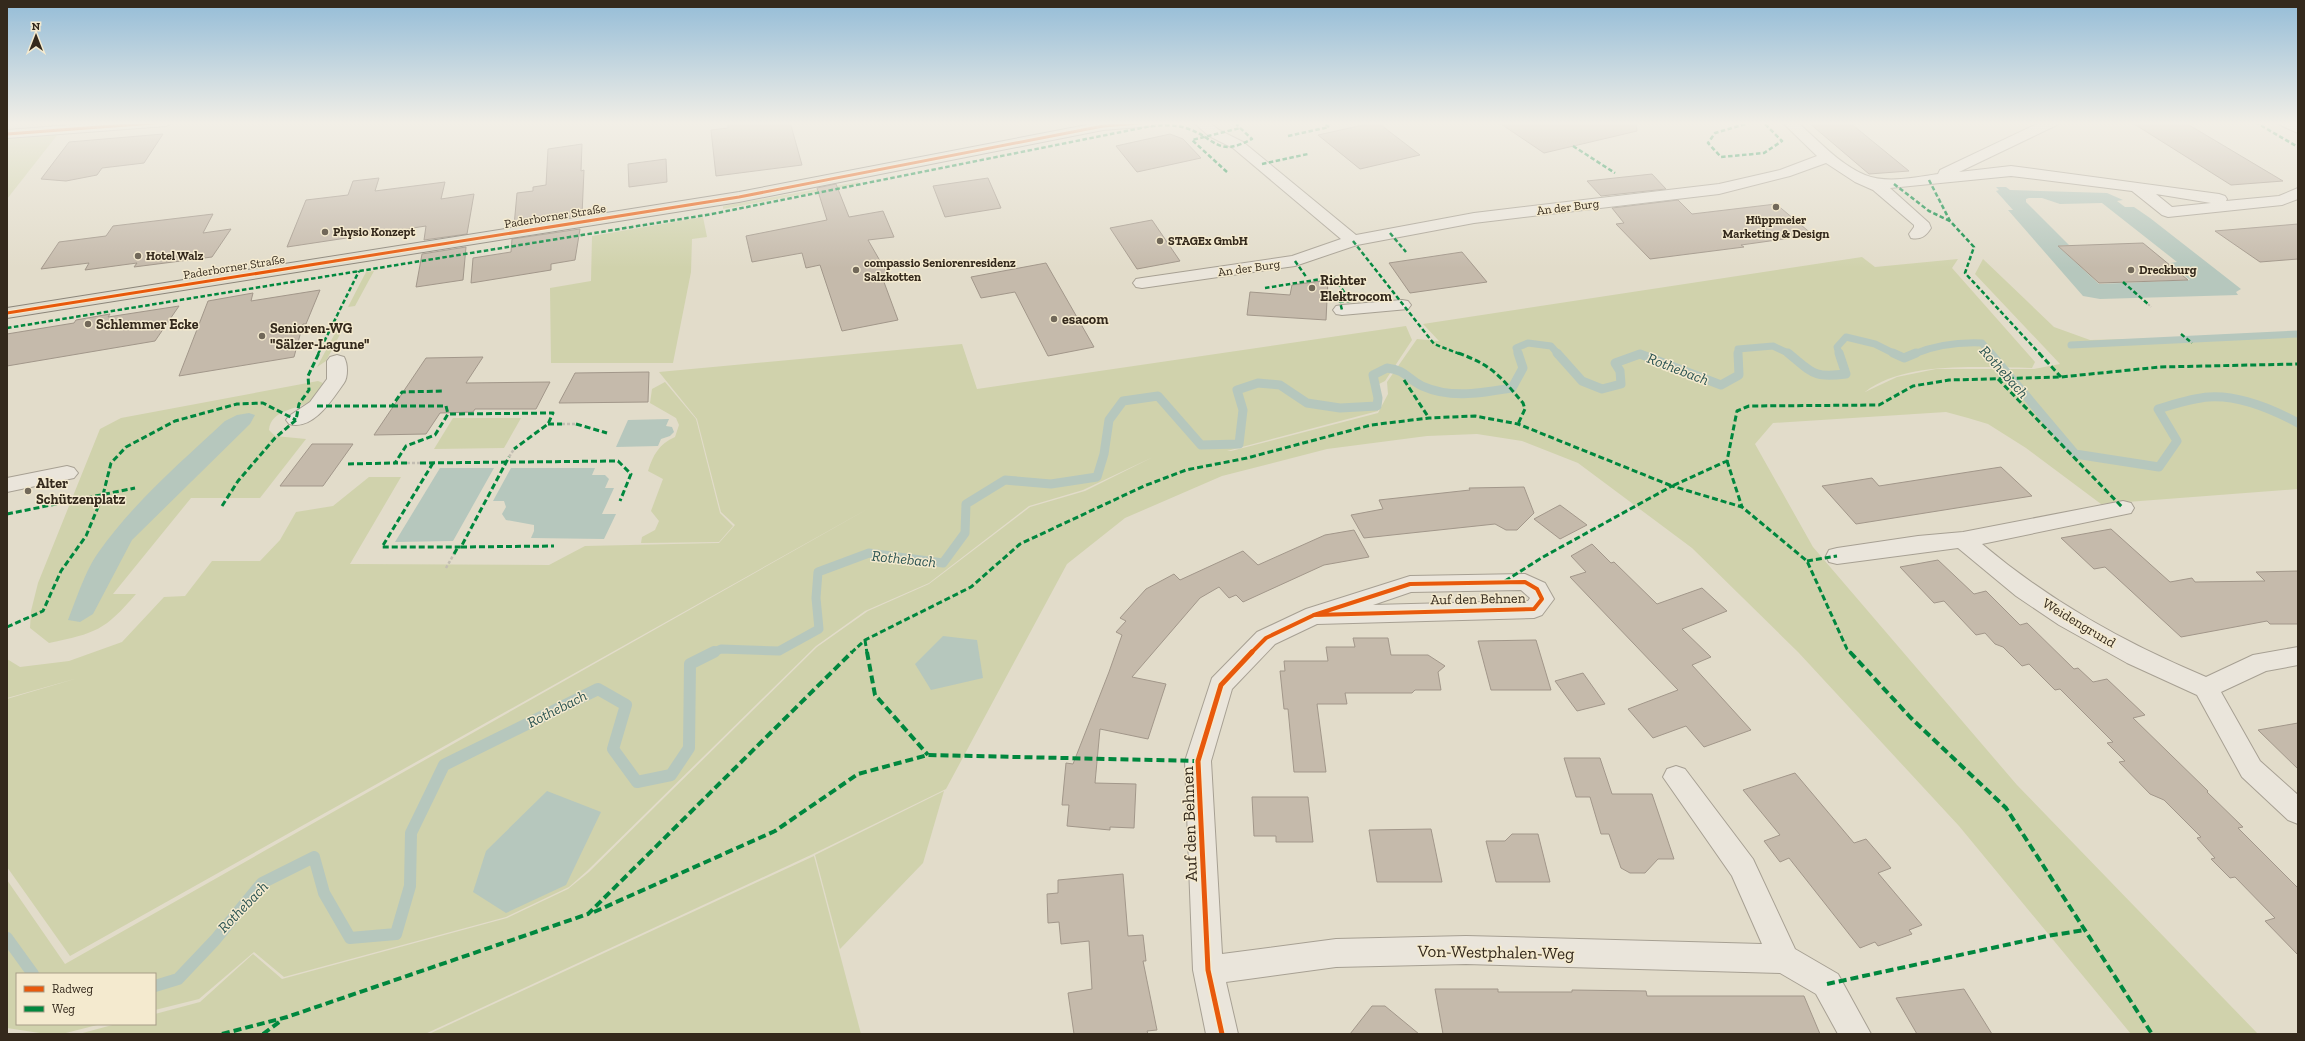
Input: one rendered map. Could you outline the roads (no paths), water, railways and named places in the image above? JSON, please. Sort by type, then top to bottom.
[{"type":"main road","name":"Paderborner Straße","points":[[7,312],[739,197],[873,171]]},
{"type":"street","points":[[1269,171],[1353,241]]},
{"type":"street","name":"An der Burg","points":[[1142,283],[1296,261],[1353,241],[1468,213],[1719,189],[1791,171]]},
{"type":"street","points":[[1849,171],[1879,187],[1921,223],[1922,228],[1917,234]]},
{"type":"street","points":[[1929,180],[1949,171]]},
{"type":"street","points":[[1862,179],[1894,184],[2011,172],[2137,187],[2214,199],[2282,200],[2298,193]]},
{"type":"street","points":[[1342,310],[1402,304]]},
{"type":"street","points":[[296,420],[317,406],[337,379],[337,361]]},
{"type":"street","points":[[7,484],[67,473]]},
{"type":"street","points":[[1837,556],[1918,544],[1963,540],[2123,508]]},
{"type":"street","name":"Weidengrund","points":[[1963,540],[2024,590],[2059,613],[2154,666],[2206,688]]},
{"type":"street","name":"Auf den Behnen","points":[[1222,1034],[1208,970],[1198,761],[1221,685],[1266,638],[1314,615],[1410,584],[1525,582],[1537,589],[1542,599],[1534,609],[1314,615]]},
{"type":"street","points":[[2298,656],[2262,662],[2206,688],[2251,769],[2298,812]]},
{"type":"street","points":[[1676,777],[1743,868],[1784,959]]},
{"type":"street","name":"Von-Westphalen-Weg","points":[[1208,970],[1336,953],[1458,950],[1784,959],[1827,984],[1855,1034]]},
{"type":"waterway","points":[[2071,345],[2298,334]]},
{"type":"waterway","name":"Rothebach","points":[[1839,354],[1837,347],[1846,337],[1875,344],[1893,353]]},
{"type":"waterway","name":"Rothebach","points":[[1518,354],[1516,348],[1528,343],[1551,346],[1558,354]]},
{"type":"waterway","name":"Rothebach","points":[[1914,354],[1939,346],[1973,343],[1982,343],[1991,354]]},
{"type":"waterway","name":"Rothebach","points":[[1738,353],[1738,349],[1773,346],[1788,353]]},
{"type":"waterway","name":"Rothebach","points":[[712,653],[721,649],[779,651],[819,629],[816,598],[818,572],[869,553],[943,563],[965,533],[966,504],[1005,480],[1051,484],[1097,477],[1104,454],[1109,420],[1123,401],[1158,396],[1201,445],[1239,444],[1243,410],[1237,390],[1258,383],[1280,385],[1307,403],[1340,408],[1377,406],[1378,398],[1373,375],[1387,368],[1398,371],[1422,386],[1433,390],[1455,394],[1478,393],[1512,388],[1523,368],[1518,353]]},
{"type":"waterway","name":"Rothebach","points":[[1557,353],[1582,381],[1602,389],[1621,384],[1620,371],[1615,363],[1640,354],[1721,385],[1739,375],[1738,353]]},
{"type":"waterway","name":"Rothebach","points":[[1788,353],[1808,369],[1819,374],[1846,374],[1839,353]]},
{"type":"waterway","name":"Rothebach","points":[[1893,353],[1904,358],[1916,353]]},
{"type":"waterway","name":"Rothebach","points":[[1990,353],[2075,454],[2159,467],[2177,441],[2158,409],[2209,397],[2232,398],[2255,404],[2298,423]]},
{"type":"waterway","name":"Rothebach","points":[[156,986],[178,979],[215,940],[262,883],[314,857],[324,893],[350,938],[396,934],[410,886],[411,833],[444,765],[598,689],[626,705],[613,749],[637,782],[671,775],[689,748],[690,664],[712,653]]},
{"type":"waterway","name":"Rothebach","points":[[7,938],[32,973]]},
{"type":"place","name":"Hüppmeier Marketing & Design","points":[[1776,207]]},
{"type":"place","name":"Physio Konzept","points":[[325,232]]},
{"type":"place","name":"STAGEx GmbH","points":[[1160,241]]},
{"type":"place","name":"Hotel Walz","points":[[138,256]]},
{"type":"place","name":"compassio Seniorenresidenz Salzkotten","points":[[856,270]]},
{"type":"place","name":"Dreckburg","points":[[2131,270]]},
{"type":"place","name":"Richter Elektrocom","points":[[1312,288]]},
{"type":"place","name":"esacom","points":[[1054,319]]},
{"type":"place","name":"Schlemmer Ecke","points":[[88,324]]},
{"type":"place","name":"Senioren-WG \"Sälzer-Lagune\"","points":[[262,336]]},
{"type":"place","name":"Alter Schützenplatz","points":[[28,491]]}]
